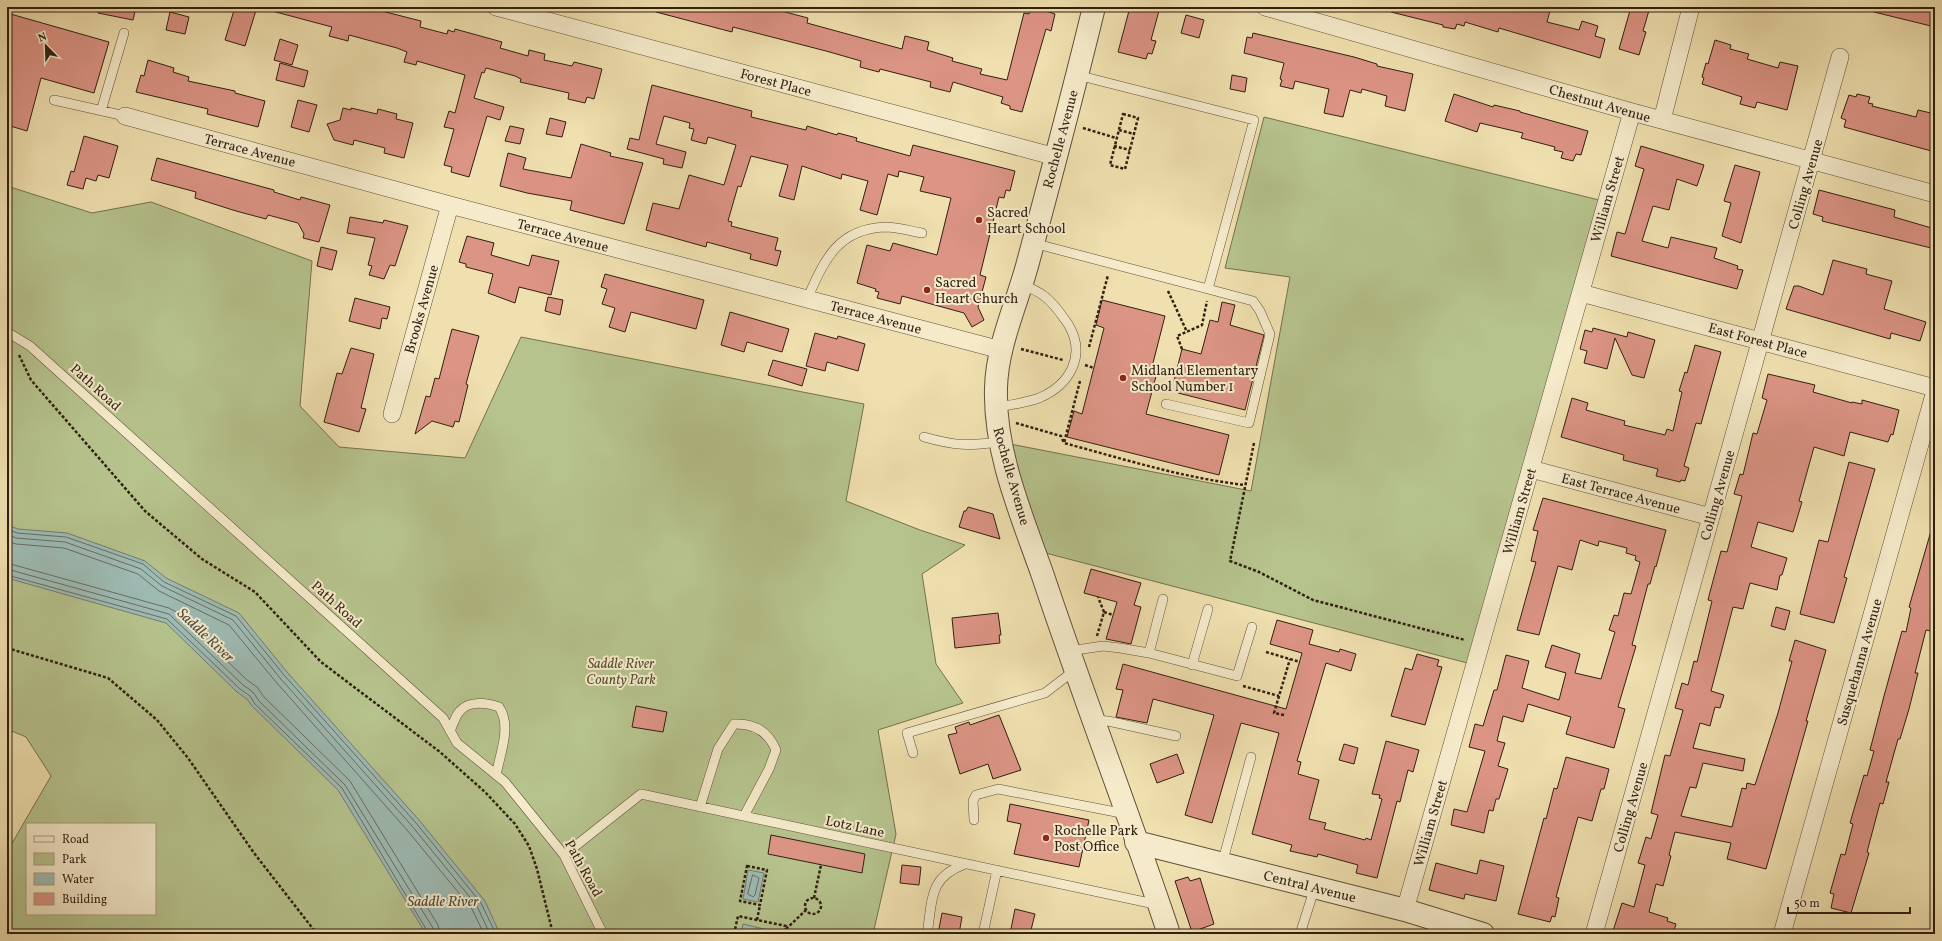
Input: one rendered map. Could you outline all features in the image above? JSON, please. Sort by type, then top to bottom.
[{"type":"street","name":"Forest Place","points":[[499,7],[1056,156]]},
{"type":"street","name":"Rochelle Avenue","points":[[1094,7],[1022,284],[1014,348],[996,385],[1004,406],[1000,442],[1012,486],[1071,661],[1169,934]]},
{"type":"street","name":"Chestnut Avenue","points":[[1266,7],[1632,112],[1935,194]]},
{"type":"street","points":[[1662,120],[1691,7]]},
{"type":"street","name":"Colling Avenue","points":[[1594,934],[1840,57]]},
{"type":"street","name":"William Street","points":[[1405,910],[1632,112]]},
{"type":"street","name":"Terrace Avenue","points":[[126,116],[450,205],[807,299],[1014,348]]},
{"type":"street","name":"Brooks Avenue","points":[[392,414],[450,205]]},
{"type":"street","name":"East Forest Place","points":[[1581,293],[1761,341],[1935,390]]},
{"type":"street","name":"Susquehanna Avenue","points":[[1782,934],[1935,390]]},
{"type":"street","name":"East Terrace Avenue","points":[[1531,469],[1711,517]]},
{"type":"street","name":"Central Avenue","points":[[1136,842],[1405,910],[1482,934]]},
{"type":"lane","points":[[101,111],[124,33]]},
{"type":"lane","points":[[1077,75],[1254,120],[1208,289]]},
{"type":"lane","points":[[54,100],[126,116]]},
{"type":"lane","points":[[807,299],[823,263],[843,240],[860,231],[886,227],[922,233]]},
{"type":"lane","points":[[1033,244],[1252,301],[1260,310],[1270,334],[1249,424],[1166,404]]},
{"type":"lane","points":[[1004,406],[1040,397],[1061,384],[1074,367],[1077,350],[1072,331],[1060,312],[1044,296],[1022,284]]},
{"type":"lane","name":"Path Road","points":[[7,332],[30,346],[443,718],[457,743],[505,782],[564,855],[603,934]]},
{"type":"lane","points":[[924,437],[952,444],[968,446],[1000,442]]},
{"type":"lane","points":[[1148,653],[1163,599]]},
{"type":"lane","points":[[1192,665],[1208,609]]},
{"type":"lane","points":[[913,753],[907,733],[1006,705],[1045,692],[1071,661],[1094,648],[1103,646],[1148,653],[1238,676],[1252,626]]},
{"type":"lane","points":[[450,731],[460,711],[468,705],[478,703],[499,707],[504,714],[506,726],[496,775]]},
{"type":"lane","points":[[1092,720],[1108,721],[1176,736]]},
{"type":"lane","points":[[700,807],[718,749],[734,724],[744,724],[763,731],[772,740],[776,750],[769,769],[744,816]]},
{"type":"lane","points":[[1222,864],[1251,757]]},
{"type":"lane","points":[[974,820],[973,801],[976,795],[998,789],[1126,814]]},
{"type":"lane","name":"Lotz Lane","points":[[564,855],[641,794],[1159,905]]},
{"type":"lane","points":[[927,934],[935,886],[942,876],[952,869],[965,864]]},
{"type":"lane","points":[[983,934],[997,870]]},
{"type":"lane","points":[[1300,934],[1315,887]]},
{"type":"path","points":[[1123,114],[1138,118],[1125,169],[1110,165],[1119,130],[1123,114]]},
{"type":"path","points":[[1065,123],[1116,138]]},
{"type":"path","points":[[1119,130],[1134,134]]},
{"type":"path","points":[[1114,146],[1130,150]]},
{"type":"path","points":[[1101,273],[1116,277]]},
{"type":"path","points":[[1088,350],[1108,275]]},
{"type":"path","points":[[1160,289],[1175,292]]},
{"type":"path","points":[[1168,291],[1187,332]]},
{"type":"path","points":[[1182,349],[1177,336],[1202,325],[1208,301],[1201,299]]},
{"type":"path","points":[[1014,348],[1094,368]]},
{"type":"path","points":[[18,354],[32,380],[145,511],[202,559],[255,592],[321,662],[440,752],[485,792],[515,824],[529,846],[537,869],[553,934]]},
{"type":"path","points":[[1082,372],[1086,358]]},
{"type":"path","points":[[1064,443],[1081,379]]},
{"type":"path","points":[[1004,406],[1014,423],[1061,436],[1064,443]]},
{"type":"path","points":[[1064,443],[1184,476],[1208,481],[1246,485]]},
{"type":"path","points":[[1254,443],[1230,561],[1259,572],[1313,600],[1481,645]]},
{"type":"path","points":[[1094,648],[1104,612],[1098,597]]},
{"type":"path","points":[[1104,612],[1113,615]]},
{"type":"path","points":[[7,648],[108,678],[157,720],[188,758],[254,853],[317,934]]},
{"type":"path","points":[[1266,652],[1300,662]]},
{"type":"path","points":[[1284,715],[1274,713],[1290,659]]},
{"type":"path","points":[[814,898],[821,864]]},
{"type":"path","points":[[757,920],[760,905],[767,870],[747,866],[740,901],[760,905]]},
{"type":"path","points":[[806,910],[812,914],[820,910],[820,902],[814,898]]},
{"type":"path","points":[[806,910],[806,901],[814,898]]},
{"type":"path","points":[[785,930],[806,910]]},
{"type":"path","points":[[734,934],[738,916],[786,926],[784,934]]},
{"type":"green space","points":[[1264,117],[1607,202],[1475,665],[1034,550],[1000,442],[1251,491],[1290,277],[1225,268]]},
{"type":"green space","name":"Saddle River County Park","points":[[7,186],[92,213],[151,202],[312,261],[300,406],[339,447],[465,458],[521,337],[864,404],[846,501],[920,530],[965,545],[922,574],[936,664],[963,703],[878,730],[896,834],[873,934],[7,934],[7,852],[51,776],[26,737],[7,729]]},
{"type":"water","name":"Saddle River","points":[[7,525],[18,529],[67,533],[145,561],[166,578],[239,613],[287,672],[419,820],[485,901],[500,934],[426,934],[338,790],[252,706],[247,699],[237,692],[166,623],[7,578]]},
{"type":"water","points":[[748,870],[764,873],[758,902],[743,899]]},
{"type":"water","points":[[743,924],[780,933],[780,934],[741,934]]},
{"type":"building","points":[[98,7],[136,7],[133,20],[98,13]]},
{"type":"building","points":[[235,7],[257,7],[245,46],[225,40]]},
{"type":"building","points":[[273,7],[366,7],[421,21],[420,27],[447,34],[448,30],[454,32],[455,29],[502,42],[500,48],[528,56],[529,50],[545,54],[544,60],[572,66],[574,62],[602,69],[594,99],[587,97],[585,103],[568,99],[569,93],[520,82],[521,79],[515,76],[486,68],[484,73],[482,72],[474,98],[504,107],[500,120],[487,116],[469,177],[451,172],[452,167],[444,165],[454,129],[444,127],[449,111],[455,113],[465,75],[417,61],[416,65],[404,62],[407,52],[397,48],[349,35],[348,41],[329,36],[332,27],[272,11]]},
{"type":"building","points":[[657,7],[786,7],[785,12],[808,18],[807,23],[902,49],[905,36],[929,42],[927,50],[953,58],[952,61],[982,69],[980,74],[1007,80],[1024,13],[1029,14],[1030,7],[1040,7],[1050,10],[1049,12],[1055,14],[1051,31],[1046,29],[1022,112],[1010,109],[1010,106],[1001,103],[1003,97],[953,82],[950,92],[930,87],[931,82],[880,69],[879,72],[860,67],[861,61],[733,27],[732,32],[656,12]]},
{"type":"building","points":[[1130,7],[1160,7],[1151,40],[1156,41],[1152,54],[1148,53],[1146,59],[1118,52]]},
{"type":"building","points":[[1391,7],[1551,7],[1547,22],[1579,30],[1582,21],[1598,26],[1595,36],[1605,39],[1600,58],[1499,28],[1498,32],[1465,22],[1464,26],[1457,24],[1455,29],[1443,27],[1443,25],[1391,12]]},
{"type":"building","points":[[1631,7],[1650,7],[1643,31],[1646,32],[1639,55],[1619,49]]},
{"type":"building","points":[[1874,7],[1935,7],[1935,27],[1874,12]]},
{"type":"building","points":[[170,12],[189,17],[185,34],[166,30]]},
{"type":"building","points":[[7,13],[109,42],[94,93],[41,78],[27,131],[7,125]]},
{"type":"building","points":[[1186,15],[1204,20],[1199,38],[1181,33]]},
{"type":"building","points":[[1253,33],[1354,57],[1377,64],[1377,66],[1413,74],[1405,111],[1385,106],[1387,96],[1362,89],[1361,93],[1350,90],[1343,117],[1324,113],[1329,89],[1295,81],[1293,89],[1280,86],[1284,63],[1244,53],[1247,37],[1252,38]]},
{"type":"building","points":[[280,39],[298,45],[292,65],[274,60]]},
{"type":"building","points":[[1715,40],[1731,45],[1730,49],[1749,54],[1747,59],[1778,68],[1780,62],[1798,66],[1787,110],[1757,102],[1755,108],[1740,104],[1742,97],[1702,84],[1704,78],[1702,77],[1706,63],[1708,64]]},
{"type":"building","points":[[148,60],[174,68],[173,72],[189,77],[188,81],[235,91],[235,93],[265,101],[258,127],[207,114],[208,109],[136,92],[141,75],[144,76]]},
{"type":"building","points":[[280,63],[308,71],[304,87],[276,80]]},
{"type":"building","points":[[1232,75],[1247,78],[1245,92],[1230,89]]},
{"type":"building","points":[[652,85],[752,111],[751,117],[806,130],[807,126],[837,135],[838,133],[857,138],[856,141],[910,156],[913,145],[1015,171],[1010,191],[1006,190],[1004,198],[999,197],[980,275],[986,277],[978,307],[984,320],[972,327],[964,313],[902,296],[900,304],[877,298],[879,292],[875,291],[876,289],[857,283],[867,245],[890,251],[893,243],[937,255],[951,198],[920,191],[924,177],[899,171],[898,177],[888,174],[877,215],[860,210],[868,181],[842,174],[841,179],[802,166],[794,200],[779,196],[788,165],[751,156],[741,187],[738,186],[728,221],[732,222],[731,226],[778,238],[775,250],[781,251],[777,266],[750,259],[751,254],[707,242],[706,247],[646,230],[653,203],[679,209],[689,175],[724,185],[736,145],[708,137],[706,144],[691,140],[694,129],[689,128],[690,123],[664,116],[656,144],[686,152],[682,168],[663,164],[664,159],[627,149],[630,138],[639,140]]},
{"type":"building","points":[[1454,94],[1493,107],[1494,105],[1520,111],[1588,131],[1581,155],[1576,154],[1573,161],[1561,158],[1563,152],[1554,150],[1555,147],[1521,138],[1523,133],[1480,123],[1477,132],[1445,121]]},
{"type":"building","points":[[1857,94],[1870,97],[1868,103],[1873,104],[1872,106],[1916,117],[1918,110],[1935,114],[1935,152],[1844,127],[1846,120],[1841,118],[1849,95],[1856,97]]},
{"type":"building","points":[[298,100],[317,105],[309,132],[291,127]]},
{"type":"building","points":[[343,108],[351,110],[351,108],[377,114],[378,109],[397,114],[396,119],[413,123],[404,158],[384,153],[385,148],[354,140],[353,145],[334,140],[327,124],[340,120]]},
{"type":"building","points":[[550,118],[566,122],[562,137],[546,134]]},
{"type":"building","points":[[510,126],[524,129],[520,144],[505,141]]},
{"type":"building","points":[[84,136],[118,146],[109,178],[98,175],[96,181],[86,178],[83,189],[67,185],[71,171],[74,172]]},
{"type":"building","points":[[581,144],[611,153],[610,156],[643,163],[624,224],[570,210],[572,201],[527,193],[500,186],[508,153],[526,158],[523,169],[571,178]]},
{"type":"building","points":[[1641,146],[1704,165],[1697,186],[1677,179],[1669,210],[1653,206],[1642,241],[1668,248],[1671,237],[1717,248],[1714,258],[1738,266],[1737,269],[1743,270],[1737,289],[1611,256],[1617,232],[1625,234],[1644,169],[1635,166]]},
{"type":"building","points":[[157,158],[274,190],[274,192],[300,200],[301,197],[330,205],[319,242],[303,238],[304,234],[298,223],[268,215],[266,219],[236,211],[195,198],[196,192],[151,180]]},
{"type":"building","points":[[1735,165],[1760,172],[1741,243],[1722,236],[1731,203],[1724,201]]},
{"type":"building","points":[[1819,190],[1895,210],[1894,217],[1935,229],[1935,249],[1822,221],[1823,217],[1813,214]]},
{"type":"building","points":[[350,217],[383,223],[384,220],[408,226],[395,266],[390,265],[384,279],[369,275],[372,266],[368,265],[375,238],[347,233]]},
{"type":"building","points":[[467,236],[494,243],[491,255],[529,266],[532,255],[559,261],[551,295],[519,287],[515,303],[488,293],[493,274],[466,267],[466,264],[459,262]]},
{"type":"building","points":[[321,247],[337,251],[332,270],[317,266]]},
{"type":"building","points":[[1833,260],[1867,269],[1866,274],[1892,281],[1884,309],[1926,322],[1920,341],[1891,333],[1890,339],[1786,309],[1794,286],[1799,286],[1823,295]]},
{"type":"building","points":[[605,274],[704,300],[696,329],[631,312],[625,332],[609,327],[615,308],[602,304],[607,289],[601,287]]},
{"type":"building","points":[[548,297],[563,300],[560,315],[545,311]]},
{"type":"building","points":[[355,298],[390,307],[387,319],[382,318],[380,329],[349,321]]},
{"type":"building","points":[[1102,300],[1165,316],[1153,363],[1159,365],[1146,414],[1229,435],[1219,475],[1067,437],[1074,411],[1082,414],[1104,328],[1096,325]]},
{"type":"building","points":[[1222,302],[1235,305],[1230,325],[1264,335],[1245,410],[1178,393],[1180,383],[1174,381],[1182,349],[1201,354],[1210,320],[1218,322]]},
{"type":"building","points":[[730,312],[789,329],[782,352],[747,342],[744,352],[721,345]]},
{"type":"building","points":[[1593,328],[1627,337],[1628,332],[1655,340],[1644,378],[1632,375],[1615,338],[1607,369],[1584,363],[1587,351],[1580,349],[1585,330],[1592,332]]},
{"type":"building","points":[[452,329],[479,336],[466,384],[468,385],[459,422],[455,421],[453,427],[432,421],[415,434],[426,396],[430,397],[435,378],[439,379]]},
{"type":"building","points":[[815,333],[837,339],[838,336],[865,344],[858,371],[827,362],[825,371],[806,366]]},
{"type":"building","points":[[1695,345],[1721,352],[1701,424],[1696,423],[1684,466],[1689,468],[1685,481],[1681,480],[1680,482],[1656,476],[1658,469],[1623,460],[1624,455],[1561,437],[1572,398],[1588,403],[1586,410],[1625,421],[1624,425],[1665,435],[1667,429],[1673,431],[1682,392],[1679,391],[1685,372],[1687,373]]},
{"type":"building","points":[[351,348],[374,354],[361,408],[366,409],[359,432],[324,422],[337,373],[342,374]]},
{"type":"building","points":[[773,360],[807,369],[802,386],[768,375]]},
{"type":"building","points":[[1768,374],[1815,385],[1813,392],[1852,403],[1862,404],[1862,400],[1899,410],[1893,435],[1891,434],[1888,442],[1850,432],[1844,456],[1814,447],[1799,501],[1802,502],[1793,532],[1758,522],[1751,547],[1787,558],[1782,575],[1780,575],[1777,590],[1750,583],[1743,609],[1733,607],[1711,691],[1724,695],[1720,708],[1715,707],[1710,726],[1700,723],[1693,748],[1745,759],[1743,771],[1703,763],[1696,788],[1690,787],[1681,816],[1732,827],[1742,788],[1746,789],[1747,783],[1755,785],[1778,713],[1792,661],[1789,661],[1795,640],[1826,650],[1806,721],[1808,721],[1766,869],[1727,859],[1731,843],[1675,832],[1669,855],[1671,856],[1663,886],[1656,884],[1649,912],[1668,918],[1667,921],[1676,924],[1673,934],[1612,934],[1622,903],[1634,907],[1645,865],[1638,863],[1646,837],[1651,839],[1658,815],[1651,813],[1665,755],[1670,756],[1683,710],[1675,708],[1682,683],[1688,685],[1694,661],[1697,662],[1712,601],[1708,600],[1721,551],[1727,552],[1742,496],[1734,494],[1740,474],[1743,475],[1753,433],[1757,434],[1767,400],[1762,398]]},
{"type":"building","points":[[1849,462],[1875,469],[1844,577],[1847,578],[1834,623],[1800,614],[1819,540],[1828,542]]},
{"type":"building","points":[[1543,498],[1666,530],[1656,567],[1655,566],[1650,584],[1648,584],[1632,645],[1636,646],[1618,707],[1625,709],[1614,748],[1566,734],[1571,717],[1528,704],[1523,722],[1503,716],[1497,741],[1505,743],[1498,766],[1508,769],[1499,799],[1496,799],[1493,811],[1489,810],[1484,833],[1451,825],[1454,809],[1467,812],[1485,751],[1469,747],[1475,724],[1483,726],[1494,690],[1497,690],[1506,655],[1529,661],[1522,688],[1559,700],[1566,673],[1545,667],[1552,645],[1580,654],[1575,673],[1601,679],[1615,632],[1609,630],[1614,615],[1618,616],[1624,593],[1631,594],[1640,562],[1635,560],[1636,556],[1626,553],[1627,548],[1599,541],[1598,546],[1580,540],[1572,570],[1558,566],[1539,635],[1517,630],[1536,562],[1531,561],[1538,531],[1533,530]]},
{"type":"building","points":[[968,507],[993,514],[1000,539],[959,527],[964,511],[966,511]]},
{"type":"building","points":[[1931,531],[1935,532],[1935,632],[1926,630],[1915,673],[1918,673],[1909,709],[1900,739],[1898,739],[1886,782],[1889,782],[1883,804],[1880,803],[1867,852],[1869,853],[1851,913],[1831,908],[1834,894],[1830,893],[1841,854],[1845,855],[1853,824],[1850,823],[1864,775],[1867,776],[1874,751],[1870,750],[1902,631],[1906,632],[1911,608],[1909,607]]},
{"type":"building","points":[[1091,569],[1141,583],[1134,605],[1141,607],[1131,644],[1106,639],[1117,602],[1084,593]]},
{"type":"building","points":[[1776,607],[1790,611],[1785,630],[1771,626]]},
{"type":"building","points":[[998,613],[1001,635],[999,635],[1000,643],[955,648],[952,618]]},
{"type":"building","points":[[1277,620],[1313,630],[1309,644],[1339,652],[1340,649],[1356,654],[1351,671],[1326,663],[1297,761],[1301,762],[1298,774],[1319,780],[1309,819],[1326,823],[1324,829],[1365,840],[1366,838],[1371,840],[1382,799],[1379,798],[1380,795],[1372,794],[1386,741],[1419,750],[1413,772],[1408,770],[1400,802],[1397,801],[1377,878],[1356,873],[1358,865],[1318,854],[1317,857],[1290,851],[1292,845],[1252,834],[1279,733],[1241,723],[1212,823],[1185,815],[1214,715],[1153,699],[1147,723],[1116,717],[1123,690],[1116,689],[1123,664],[1286,709],[1302,653],[1270,644]]},
{"type":"building","points":[[1417,654],[1439,660],[1437,666],[1442,667],[1425,725],[1391,716],[1405,668],[1412,670]]},
{"type":"building","points":[[636,706],[667,712],[663,732],[632,727]]},
{"type":"building","points":[[999,715],[1021,770],[993,779],[988,764],[960,774],[948,735],[957,733],[955,727],[969,722],[970,725]]},
{"type":"building","points":[[1344,744],[1358,748],[1354,764],[1339,760]]},
{"type":"building","points":[[1177,754],[1184,773],[1157,783],[1150,764]]},
{"type":"building","points":[[1566,757],[1609,769],[1604,789],[1601,789],[1592,821],[1578,817],[1556,897],[1559,898],[1555,917],[1552,916],[1550,922],[1518,914],[1544,818],[1546,819],[1554,788],[1557,789]]},
{"type":"building","points":[[1010,804],[1089,820],[1079,867],[1014,854],[1021,824],[1007,821]]},
{"type":"building","points":[[771,835],[865,854],[862,873],[768,854]]},
{"type":"building","points":[[1480,860],[1504,866],[1496,901],[1465,894],[1464,899],[1429,890],[1436,863],[1477,874]]},
{"type":"building","points":[[902,865],[921,867],[919,885],[900,883]]},
{"type":"building","points":[[1188,877],[1190,881],[1200,878],[1214,924],[1192,932],[1175,881]]},
{"type":"building","points":[[1015,909],[1035,914],[1030,934],[1010,934]]},
{"type":"building","points":[[942,913],[962,917],[959,934],[938,934]]},
{"type":"place","name":"Sacred Heart School","points":[[979,220]]},
{"type":"place","name":"Sacred Heart Church","points":[[927,290]]},
{"type":"place","name":"Midland Elementary School Number 1","points":[[1123,378]]},
{"type":"place","name":"Rochelle Park Post Office","points":[[1046,838]]}]
